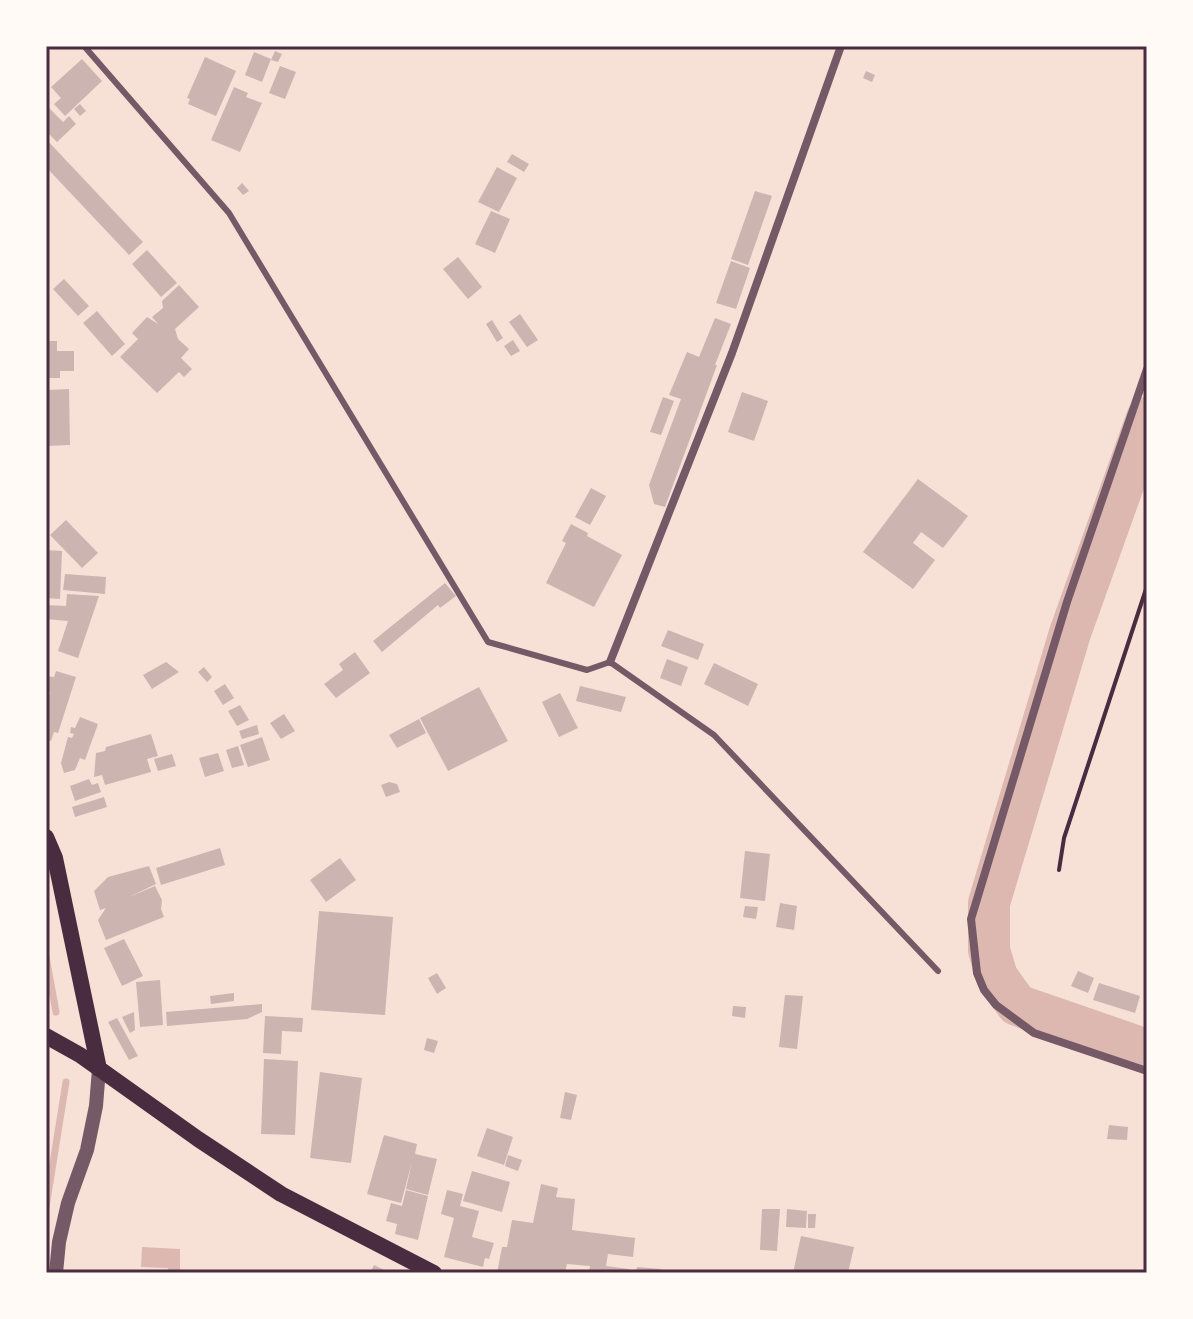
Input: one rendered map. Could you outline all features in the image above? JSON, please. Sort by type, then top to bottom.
[{"type":"main road","points":[[46,837],[55,858],[99,1069]]},
{"type":"main road","points":[[46,1036],[80,1055],[281,1194],[434,1273]]},
{"type":"street","points":[[610,662],[732,353],[841,46]]},
{"type":"street","points":[[1147,369],[1067,602],[971,919],[977,973],[984,990],[996,1005],[1034,1033],[1147,1071]]},
{"type":"street","points":[[56,1273],[68,1203],[87,1150],[96,1106],[99,1069]]},
{"type":"lane","points":[[84,46],[229,213],[488,642],[587,670],[610,662],[714,735],[938,971]]},
{"type":"path","points":[[1059,870],[1064,838],[1147,586]]},
{"type":"shaded area","points":[[142,1247],[180,1249],[180,1273],[168,1273],[168,1268],[141,1267]]},
{"type":"building","points":[[275,51],[282,54],[278,62],[271,60]]},
{"type":"building","points":[[254,52],[271,59],[262,82],[245,75]]},
{"type":"building","points":[[205,57],[236,71],[216,116],[188,104],[190,99],[187,98]]},
{"type":"building","points":[[82,59],[102,81],[65,116],[54,104],[61,98],[51,87]]},
{"type":"building","points":[[280,66],[296,72],[285,99],[269,93]]},
{"type":"building","points":[[866,71],[875,75],[872,82],[863,78]]},
{"type":"building","points":[[234,87],[248,93],[246,97],[262,103],[240,152],[211,140]]},
{"type":"building","points":[[80,104],[86,111],[80,116],[74,109]]},
{"type":"building","points":[[46,105],[63,122],[69,116],[76,124],[57,142],[46,131]]},
{"type":"building","points":[[46,139],[143,242],[129,255],[46,167]]},
{"type":"building","points":[[512,154],[529,164],[524,172],[507,162]]},
{"type":"building","points":[[497,167],[517,178],[499,212],[478,202]]},
{"type":"building","points":[[242,183],[249,191],[243,195],[237,188]]},
{"type":"building","points":[[755,191],[772,196],[748,265],[731,259]]},
{"type":"building","points":[[491,211],[510,219],[495,253],[475,244]]},
{"type":"building","points":[[147,250],[177,283],[161,297],[132,264]]},
{"type":"building","points":[[458,257],[482,287],[468,299],[443,269]]},
{"type":"building","points":[[731,261],[750,268],[736,309],[716,303]]},
{"type":"building","points":[[64,279],[89,306],[78,316],[53,289]]},
{"type":"building","points":[[179,285],[199,307],[175,329],[178,339],[189,349],[181,358],[192,369],[184,377],[179,372],[157,393],[120,357],[138,339],[132,333],[147,317],[158,324],[152,317],[163,308],[162,301]]},
{"type":"building","points":[[97,311],[125,344],[112,356],[83,323]]},
{"type":"building","points":[[520,314],[538,340],[527,347],[509,322]]},
{"type":"building","points":[[715,318],[731,324],[665,507],[654,504],[649,485],[681,399],[669,395],[687,352],[699,357]]},
{"type":"building","points":[[492,320],[503,338],[497,342],[486,324]]},
{"type":"building","points":[[513,340],[520,351],[511,356],[504,346]]},
{"type":"building","points":[[46,341],[57,341],[57,351],[74,351],[74,371],[60,371],[60,378],[46,378]]},
{"type":"building","points":[[69,389],[70,445],[46,446],[46,390]]},
{"type":"building","points":[[742,392],[768,401],[754,441],[728,432]]},
{"type":"building","points":[[663,397],[674,401],[661,435],[650,432]]},
{"type":"building","points":[[918,479],[968,516],[943,548],[921,532],[913,543],[935,560],[913,589],[863,552]]},
{"type":"building","points":[[591,488],[606,496],[590,525],[575,517]]},
{"type":"building","points":[[66,520],[98,553],[82,568],[50,535]]},
{"type":"building","points":[[571,524],[622,555],[594,607],[546,583],[566,543],[562,541]]},
{"type":"building","points":[[46,550],[62,551],[60,599],[46,598]]},
{"type":"building","points":[[65,574],[106,577],[105,594],[63,590]]},
{"type":"building","points":[[445,583],[456,596],[440,608],[438,605],[382,652],[373,641]]},
{"type":"building","points":[[67,594],[99,596],[78,658],[58,651],[68,621],[46,619],[46,605],[66,606]]},
{"type":"building","points":[[668,630],[704,644],[698,660],[661,646]]},
{"type":"building","points":[[355,652],[370,673],[336,698],[324,684],[343,670],[339,664]]},
{"type":"building","points":[[667,659],[688,667],[681,686],[660,678]]},
{"type":"building","points":[[166,662],[179,672],[152,689],[143,675]]},
{"type":"building","points":[[714,663],[758,684],[748,706],[704,684]]},
{"type":"building","points":[[204,667],[212,677],[207,682],[198,672]]},
{"type":"building","points":[[56,671],[76,677],[58,733],[54,732],[51,741],[46,740],[46,706],[50,692],[46,691],[46,676],[54,677]]},
{"type":"building","points":[[225,684],[234,698],[223,705],[214,691]]},
{"type":"building","points":[[580,686],[626,697],[621,712],[576,701]]},
{"type":"building","points":[[479,687],[508,741],[448,771],[420,718]]},
{"type":"building","points":[[560,693],[578,728],[559,737],[542,702]]},
{"type":"building","points":[[240,705],[249,720],[237,726],[228,711]]},
{"type":"building","points":[[284,714],[295,731],[281,739],[270,723]]},
{"type":"building","points":[[80,717],[98,724],[85,760],[80,758],[75,770],[64,773],[61,763],[68,737],[72,738],[71,727],[75,728]]},
{"type":"building","points":[[419,719],[426,733],[397,748],[389,735]]},
{"type":"building","points":[[257,725],[259,734],[242,739],[239,731]]},
{"type":"building","points":[[151,734],[158,756],[147,759],[151,772],[105,785],[102,775],[94,777],[96,753],[105,751],[106,747]]},
{"type":"building","points":[[262,737],[270,760],[248,767],[240,745]]},
{"type":"building","points":[[238,746],[244,765],[232,768],[226,750]]},
{"type":"building","points":[[218,753],[224,771],[205,777],[199,758]]},
{"type":"building","points":[[172,754],[176,766],[158,771],[154,759]]},
{"type":"building","points":[[89,779],[92,785],[98,783],[101,792],[75,801],[70,786]]},
{"type":"building","points":[[389,782],[397,784],[400,792],[386,797],[381,785]]},
{"type":"building","points":[[104,797],[107,807],[75,817],[72,807]]},
{"type":"building","points":[[220,848],[225,865],[161,885],[156,868]]},
{"type":"building","points":[[745,851],[770,854],[765,901],[740,898]]},
{"type":"building","points":[[340,858],[356,880],[326,902],[310,880]]},
{"type":"building","points":[[149,866],[156,884],[129,897],[155,886],[162,900],[164,917],[106,940],[98,920],[106,908],[100,910],[94,891],[108,877]]},
{"type":"building","points":[[780,903],[797,906],[794,930],[776,927]]},
{"type":"building","points":[[745,906],[758,907],[756,919],[743,917]]},
{"type":"building","points":[[319,911],[393,917],[385,1015],[311,1010]]},
{"type":"building","points":[[124,939],[143,976],[122,986],[104,948]]},
{"type":"building","points":[[1078,971],[1094,978],[1088,993],[1071,986]]},
{"type":"building","points":[[437,973],[446,988],[437,994],[428,978]]},
{"type":"building","points":[[160,980],[163,1025],[140,1027],[136,982]]},
{"type":"building","points":[[1099,983],[1140,996],[1135,1013],[1093,1000]]},
{"type":"building","points":[[234,993],[234,1001],[211,1004],[210,996]]},
{"type":"building","points":[[785,995],[803,996],[797,1049],[779,1047]]},
{"type":"building","points":[[262,1004],[262,1012],[247,1019],[167,1026],[166,1012]]},
{"type":"building","points":[[733,1006],[746,1007],[745,1018],[732,1016]]},
{"type":"building","points":[[134,1012],[135,1030],[130,1033],[122,1017]]},
{"type":"building","points":[[265,1016],[303,1018],[302,1032],[282,1031],[281,1054],[263,1053]]},
{"type":"building","points":[[117,1018],[138,1056],[129,1060],[108,1022]]},
{"type":"building","points":[[427,1038],[438,1041],[434,1053],[424,1050]]},
{"type":"building","points":[[264,1059],[298,1061],[295,1135],[261,1134]]},
{"type":"building","points":[[320,1072],[362,1078],[351,1163],[310,1158]]},
{"type":"building","points":[[565,1092],[577,1095],[571,1120],[560,1118]]},
{"type":"building","points":[[1109,1125],[1128,1127],[1127,1140],[1107,1139]]},
{"type":"building","points":[[487,1128],[513,1137],[504,1165],[477,1156]]},
{"type":"building","points":[[384,1135],[417,1144],[415,1154],[437,1159],[428,1195],[406,1189],[412,1162],[401,1203],[367,1194]]},
{"type":"building","points":[[508,1155],[522,1160],[518,1171],[505,1166]]},
{"type":"building","points":[[472,1171],[510,1182],[502,1212],[463,1201]]},
{"type":"building","points":[[541,1184],[558,1188],[556,1197],[575,1199],[572,1230],[635,1238],[633,1257],[608,1254],[606,1266],[629,1269],[629,1273],[589,1273],[590,1266],[567,1264],[565,1273],[497,1273],[502,1247],[507,1247],[512,1220],[533,1223]]},
{"type":"building","points":[[406,1190],[428,1196],[418,1240],[395,1234],[397,1224],[386,1221],[391,1203],[402,1206]]},
{"type":"building","points":[[447,1190],[463,1194],[460,1206],[479,1211],[472,1237],[494,1243],[483,1267],[444,1257],[454,1218],[441,1214]]},
{"type":"building","points":[[762,1209],[780,1209],[777,1251],[760,1250]]},
{"type":"building","points":[[787,1209],[807,1211],[806,1228],[786,1227]]},
{"type":"building","points":[[808,1214],[816,1214],[815,1228],[808,1228]]},
{"type":"building","points":[[801,1236],[854,1247],[848,1273],[793,1273]]},
{"type":"building","points":[[374,1265],[390,1273],[370,1273]]},
{"type":"building","points":[[637,1267],[661,1269],[660,1273],[636,1273]]},
{"type":"waterway","points":[[1147,418],[1070,633],[989,903],[989,950],[997,977],[1017,1005],[1147,1050]]},
{"type":"waterway","points":[[46,957],[56,1012]]},
{"type":"waterway","points":[[46,1207],[66,1082]]}]
